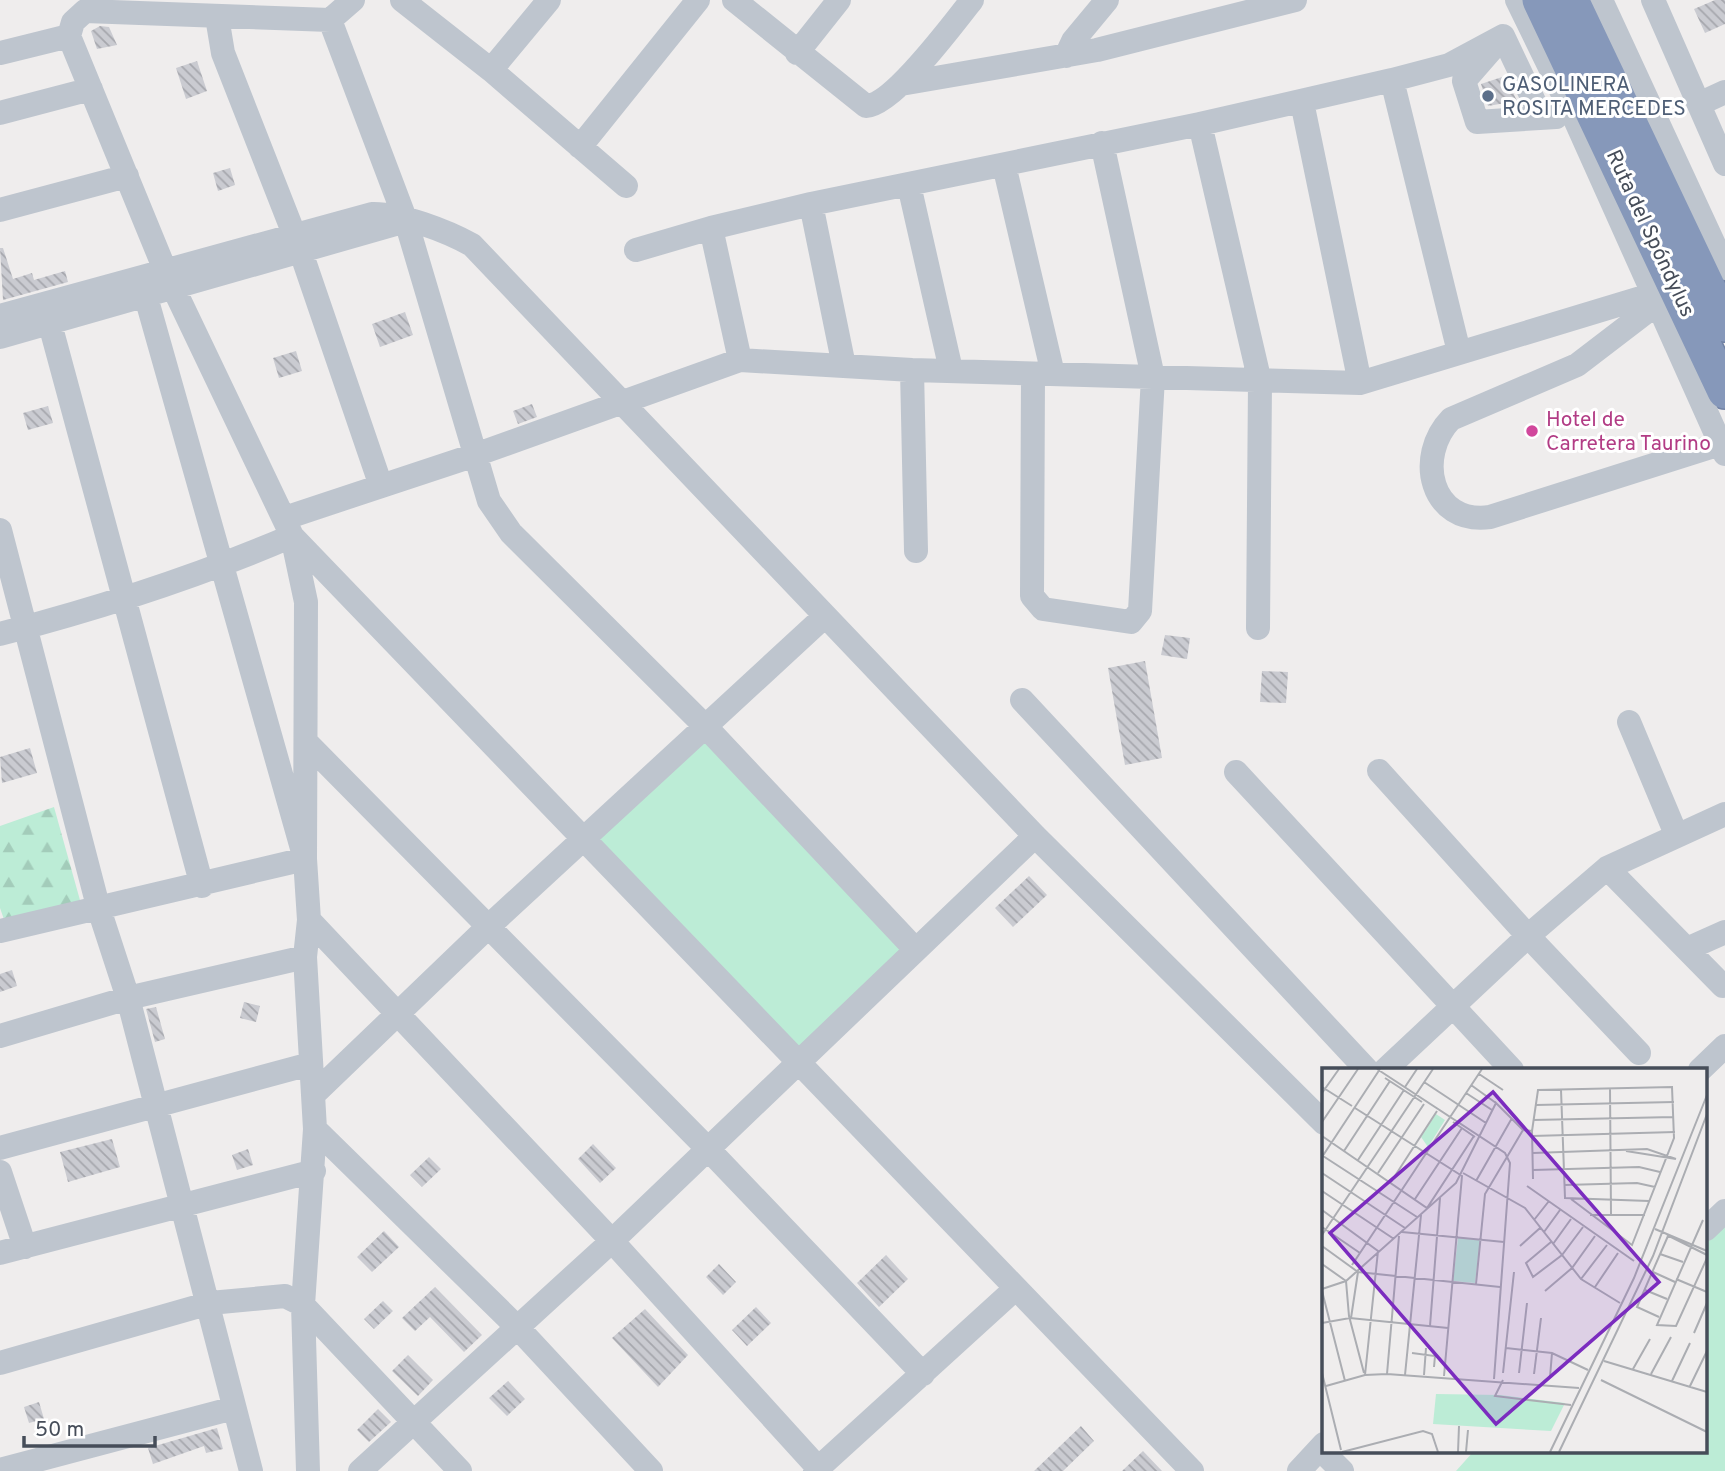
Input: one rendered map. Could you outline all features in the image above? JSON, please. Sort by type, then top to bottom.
[{"type":"highway","name":"Ruta del Spóndylus","points":[[1571,0],[1595,108],[1725,391]]},
{"type":"highway","name":"Ruta del Spóndylus","points":[[1526,4],[1595,108],[1725,324]]},
{"type":"street","points":[[308,1471],[303,1305],[315,1129],[305,957],[309,920],[305,859],[306,602],[288,527],[169,279],[69,36],[73,22],[85,12],[330,20],[353,0]]},
{"type":"street","points":[[402,0],[491,70],[626,186]]},
{"type":"street","points":[[491,70],[548,0]]},
{"type":"street","points":[[580,147],[698,0]]},
{"type":"street","points":[[734,0],[866,106],[879,103],[901,84],[972,0]]},
{"type":"street","points":[[797,52],[839,0]]},
{"type":"street","points":[[1066,56],[1073,41],[1107,0]]},
{"type":"street","points":[[901,84],[1066,56],[1295,0]]},
{"type":"street","points":[[1601,0],[1725,268]]},
{"type":"street","points":[[1653,0],[1725,164]]},
{"type":"street","points":[[1526,4],[1503,36],[1464,81],[1477,122],[1541,117],[1595,108],[1656,298],[1723,449],[1490,517],[1473,519],[1454,513],[1441,498],[1433,481],[1432,449],[1441,429],[1451,419],[1577,365],[1656,298]]},
{"type":"street","points":[[217,17],[223,53],[298,244],[382,486]]},
{"type":"street","points":[[330,20],[406,221],[489,501],[511,533],[705,726],[915,949]]},
{"type":"street","points":[[0,52],[69,36]]},
{"type":"street","points":[[1503,36],[1541,117]]},
{"type":"street","points":[[636,250],[711,228],[811,204],[1200,124],[1392,80],[1449,65],[1503,36]]},
{"type":"street","points":[[1392,80],[1460,352]]},
{"type":"street","points":[[0,113],[91,89]]},
{"type":"street","points":[[1699,104],[1725,92]]},
{"type":"street","points":[[1302,102],[1360,383]]},
{"type":"street","points":[[1200,124],[1260,382],[1258,628]]},
{"type":"street","points":[[1004,165],[1043,374],[1032,596],[1043,609],[1131,622],[1140,611],[1153,377],[1102,143]]},
{"type":"street","points":[[0,210],[127,176]]},
{"type":"street","points":[[909,185],[951,370]]},
{"type":"street","points":[[811,204],[844,366]]},
{"type":"street","points":[[0,316],[169,279],[298,244],[372,214],[383,214],[443,229],[472,245],[1035,836],[1322,1122]]},
{"type":"street","points":[[711,228],[740,360]]},
{"type":"street","points":[[0,338],[146,297],[169,279]]},
{"type":"street","points":[[146,297],[305,859]]},
{"type":"street","points":[[0,634],[122,601],[223,566],[288,527],[382,486],[740,360],[912,370],[1360,383],[1460,352],[1656,298]]},
{"type":"street","points":[[50,324],[122,601],[202,886]]},
{"type":"street","points":[[912,370],[916,551]]},
{"type":"street","points":[[288,527],[1192,1471]]},
{"type":"street","points":[[0,530],[98,906],[128,998],[210,1303],[251,1471]]},
{"type":"street","points":[[313,1095],[489,926],[825,616]]},
{"type":"street","points":[[1022,700],[1365,1068]]},
{"type":"street","points":[[1629,722],[1676,834]]},
{"type":"street","points":[[307,743],[709,1150],[923,1374]]},
{"type":"street","points":[[1379,771],[1528,936],[1639,1053]]},
{"type":"street","points":[[1236,772],[1510,1068]]},
{"type":"street","points":[[1387,1068],[1528,936],[1607,868],[1676,834],[1725,814]]},
{"type":"street","points":[[360,1471],[709,1150],[1035,836]]},
{"type":"street","points":[[1,926],[202,886],[305,859]]},
{"type":"street","points":[[1607,868],[1723,986]]},
{"type":"street","points":[[309,920],[612,1241],[818,1470],[1016,1288]]},
{"type":"street","points":[[1687,949],[1725,932]]},
{"type":"street","points":[[0,1036],[128,998],[305,957]]},
{"type":"street","points":[[1702,1068],[1725,1046]]},
{"type":"street","points":[[0,1149],[310,1064]]},
{"type":"street","points":[[315,1129],[518,1328],[651,1471]]},
{"type":"street","points":[[0,1253],[314,1171]]},
{"type":"street","points":[[0,1172],[25,1247]]},
{"type":"street","points":[[1708,1227],[1725,1211]]},
{"type":"street","points":[[0,1363],[210,1303],[285,1296],[303,1305],[460,1471]]},
{"type":"street","points":[[0,1470],[234,1408]]},
{"type":"street","points":[[1298,1471],[1322,1447]]},
{"type":"street","points":[[1328,1454],[1342,1471]]},
{"type":"green space","points":[[705,736],[903,947],[794,1053],[595,836]]},
{"type":"green space","points":[[54,807],[83,911],[7,928],[0,908],[0,826]]},
{"type":"green space","points":[[1725,1199],[1725,1471],[1456,1471],[1471,1454],[1708,1454],[1708,1215]]},
{"type":"building","points":[[1715,0],[1725,0],[1725,24],[1705,33],[1694,9]]},
{"type":"building","points":[[100,26],[109,27],[117,45],[97,49],[91,31]]},
{"type":"building","points":[[197,61],[207,91],[186,99],[176,68]]},
{"type":"building","points":[[1505,76],[1517,101],[1488,106],[1481,84]]},
{"type":"building","points":[[230,168],[235,185],[218,191],[213,173]]},
{"type":"building","points":[[0,248],[3,248],[13,279],[32,273],[34,280],[65,271],[68,282],[3,300]]},
{"type":"building","points":[[405,312],[413,335],[380,347],[372,324]]},
{"type":"building","points":[[296,351],[302,371],[279,378],[273,358]]},
{"type":"building","points":[[532,404],[537,417],[518,424],[513,411]]},
{"type":"building","points":[[48,406],[53,423],[28,430],[23,413]]},
{"type":"building","points":[[1165,635],[1190,638],[1187,659],[1161,655]]},
{"type":"building","points":[[1145,661],[1162,758],[1125,765],[1108,668]]},
{"type":"building","points":[[1262,671],[1288,672],[1286,703],[1260,702]]},
{"type":"building","points":[[30,748],[37,773],[2,783],[0,757]]},
{"type":"building","points":[[1029,876],[1047,895],[1013,927],[995,908]]},
{"type":"building","points":[[12,970],[17,986],[0,992],[0,974]]},
{"type":"building","points":[[244,1002],[260,1006],[256,1022],[240,1018]]},
{"type":"building","points":[[156,1007],[165,1039],[155,1042],[146,1009]]},
{"type":"building","points":[[112,1139],[120,1167],[68,1182],[60,1152]]},
{"type":"building","points":[[593,1144],[616,1168],[600,1183],[578,1159]]},
{"type":"building","points":[[248,1149],[253,1165],[237,1170],[232,1155]]},
{"type":"building","points":[[429,1157],[441,1169],[422,1187],[410,1175]]},
{"type":"building","points":[[384,1231],[399,1247],[372,1272],[357,1257]]},
{"type":"building","points":[[886,1255],[908,1279],[879,1307],[857,1283]]},
{"type":"building","points":[[719,1264],[736,1282],[723,1295],[706,1277]]},
{"type":"building","points":[[435,1287],[482,1335],[464,1352],[430,1317],[415,1331],[402,1318]]},
{"type":"building","points":[[383,1301],[393,1311],[374,1329],[364,1319]]},
{"type":"building","points":[[756,1307],[771,1323],[747,1346],[732,1330]]},
{"type":"building","points":[[645,1309],[688,1355],[658,1387],[612,1338]]},
{"type":"building","points":[[408,1355],[433,1380],[418,1396],[392,1371]]},
{"type":"building","points":[[508,1381],[525,1399],[507,1416],[489,1398]]},
{"type":"building","points":[[39,1402],[44,1419],[29,1423],[24,1407]]},
{"type":"building","points":[[378,1409],[391,1422],[369,1442],[357,1430]]},
{"type":"building","points":[[1081,1426],[1094,1441],[1063,1471],[1034,1471]]},
{"type":"building","points":[[217,1428],[223,1449],[206,1453],[204,1446],[153,1464],[148,1448]]},
{"type":"building","points":[[1143,1451],[1162,1471],[1122,1471]]},
{"type":"place","name":"GASOLINERA ROSITA MERCEDES","points":[[1488,96]]},
{"type":"place","name":"Hotel de Carretera Taurino","points":[[1532,431]]}]
